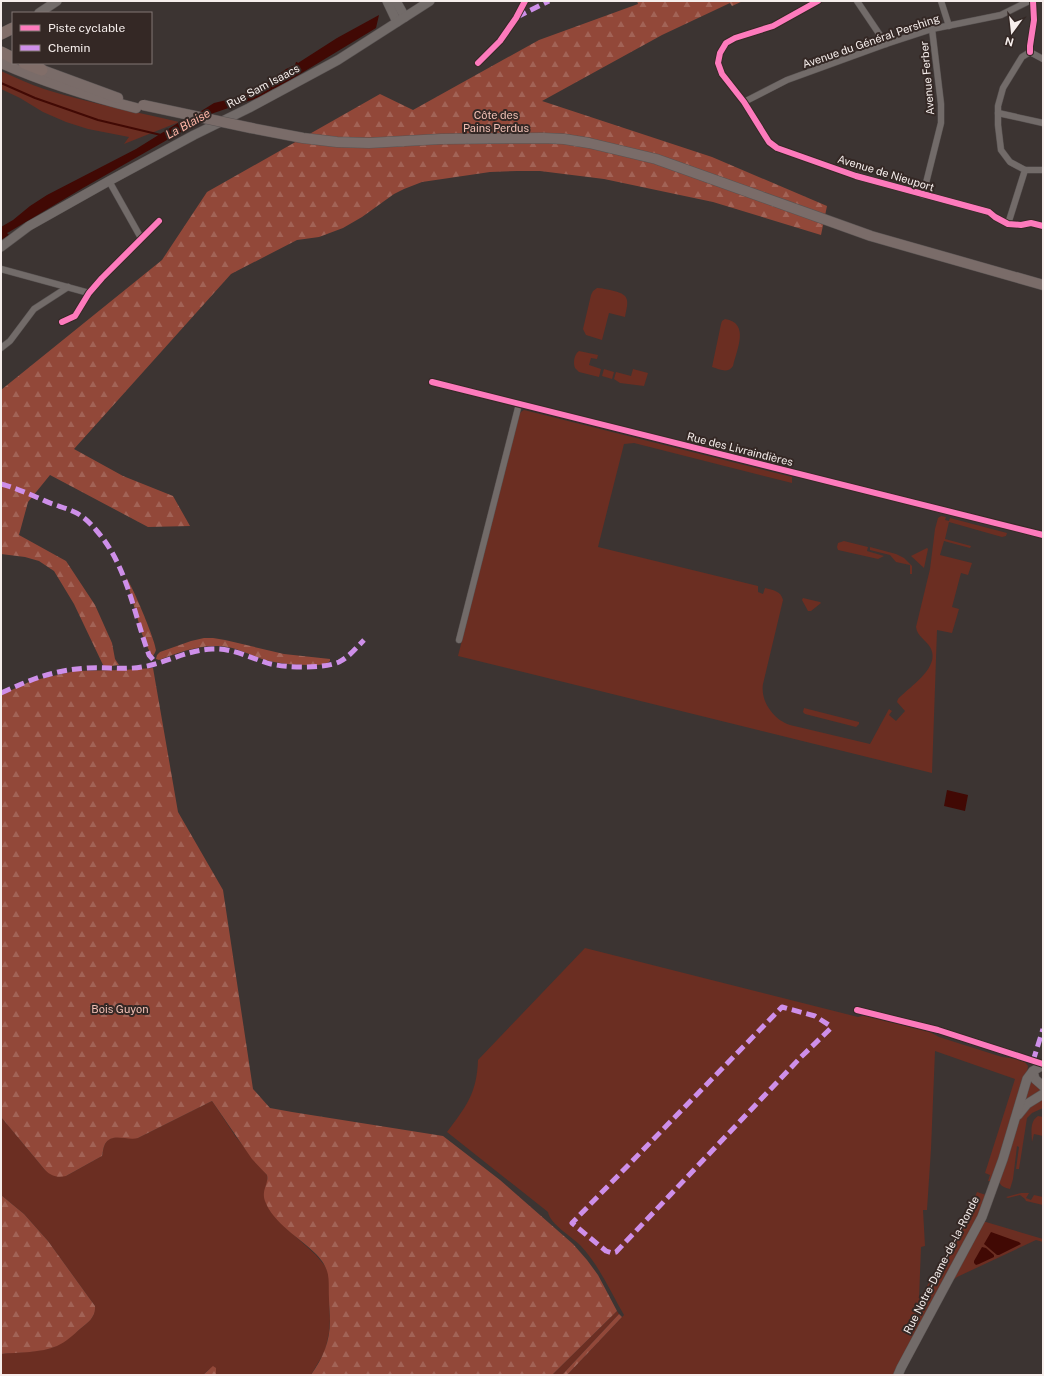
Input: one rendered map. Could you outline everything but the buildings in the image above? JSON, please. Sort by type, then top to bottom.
[{"type":"highway","points":[[1,34],[12,28]]},
{"type":"highway","points":[[1,52],[12,58]]},
{"type":"highway","points":[[28,64],[38,67]]},
{"type":"main road","points":[[40,12],[57,1]]},
{"type":"main road","points":[[387,1],[401,19]]},
{"type":"main road","points":[[396,1],[401,19]]},
{"type":"main road","name":"Rue Sam Isaacs","points":[[1,247],[29,226],[109,181],[338,60],[430,1]]},
{"type":"main road","points":[[1,63],[56,86],[84,95],[247,130],[336,142],[369,143],[441,139],[564,139],[636,154],[656,159],[871,236],[1043,285]]},
{"type":"main road","points":[[38,67],[140,106]]},
{"type":"main road","points":[[1043,1065],[1033,1071],[1035,1079],[1043,1086]]},
{"type":"main road","name":"Rue Notre-Dame-de-la-Ronde","points":[[898,1375],[982,1217],[1025,1085],[1033,1071]]},
{"type":"main road","name":"Rue Notre-Dame-de-la-Ronde","points":[[1015,1119],[1027,1104],[1043,1094]]},
{"type":"street","points":[[478,63],[500,41],[516,18],[525,1]]},
{"type":"street","name":"Avenue de Nieuport","points":[[818,1],[773,26],[735,38],[726,43],[720,53],[718,63],[722,74],[744,102],[769,142],[777,148],[856,176],[988,212],[1008,224]]},
{"type":"street","points":[[857,1],[886,44]]},
{"type":"street","points":[[941,1],[949,26]]},
{"type":"street","name":"Avenue du Général Pershing","points":[[744,102],[787,80],[886,44],[932,29],[1001,16],[1029,1]]},
{"type":"street","points":[[1030,52],[1034,20],[1033,1]]},
{"type":"street","name":"Avenue Ferber","points":[[923,195],[941,123],[941,104],[932,29]]},
{"type":"street","points":[[1030,52],[1043,59]]},
{"type":"street","points":[[1030,52],[1022,57],[1003,88],[998,106],[998,125],[1001,150],[1010,162],[1025,170],[1043,170]]},
{"type":"street","points":[[998,113],[1043,123]]},
{"type":"street","points":[[1025,170],[1008,224],[1021,225],[1030,223],[1043,226]]},
{"type":"street","points":[[109,181],[141,238]]},
{"type":"street","points":[[62,322],[76,316],[89,293],[102,278],[159,221]]},
{"type":"street","points":[[1,269],[89,293]]},
{"type":"street","points":[[1,348],[10,341],[34,309],[68,287]]},
{"type":"street","name":"Rue des Livraindières","points":[[432,382],[1043,535]]},
{"type":"street","points":[[459,640],[519,404]]},
{"type":"street","points":[[857,1010],[938,1030],[1043,1065]]},
{"type":"shaded area","points":[[1,71],[33,85],[61,94],[179,122],[124,144],[129,137],[88,129],[66,122],[43,112],[20,98],[1,89]]},
{"type":"shaded area","points":[[597,288],[619,293],[626,297],[627,300],[625,317],[609,313],[602,340],[586,335],[583,329],[591,295]]},
{"type":"shaded area","points":[[725,319],[733,321],[737,326],[740,331],[740,338],[733,366],[729,370],[720,370],[712,367],[721,324]]},
{"type":"shaded area","points":[[579,351],[598,355],[597,359],[591,358],[589,365],[601,369],[599,377],[579,372],[575,368],[574,359]]},
{"type":"shaded area","points":[[604,369],[614,372],[612,379],[602,376]]},
{"type":"shaded area","points":[[633,369],[648,373],[644,386],[620,383],[614,379],[616,372],[631,376]]},
{"type":"shaded area","points":[[524,410],[792,477],[792,483],[634,443],[624,444],[598,547],[758,586],[758,592],[763,594],[765,588],[779,593],[783,600],[763,684],[763,690],[769,709],[779,719],[790,725],[870,744],[889,709],[892,711],[889,715],[896,721],[905,711],[897,702],[898,699],[923,676],[932,662],[933,654],[930,647],[918,633],[916,627],[930,569],[935,529],[938,518],[941,516],[946,517],[945,520],[949,521],[950,518],[1007,533],[1006,536],[1002,537],[949,522],[945,539],[971,546],[970,548],[944,541],[940,555],[972,563],[968,575],[961,573],[952,607],[959,609],[952,633],[937,630],[932,773],[458,656],[519,415]]},
{"type":"shaded area","points":[[844,541],[868,547],[867,551],[884,556],[878,559],[838,550],[838,543]]},
{"type":"shaded area","points":[[870,547],[896,554],[904,558],[912,566],[912,574],[910,574],[910,565],[896,562],[890,555],[870,550]]},
{"type":"shaded area","points":[[927,548],[928,549],[924,568],[911,556]]},
{"type":"shaded area","points":[[803,598],[821,603],[811,611],[808,611],[802,600]]},
{"type":"shaded area","points":[[804,708],[859,722],[859,724],[856,727],[805,714],[803,712]]},
{"type":"shaded area","points":[[585,948],[858,1017],[866,1015],[924,1029],[939,1037],[1002,1057],[1024,1061],[1028,1066],[991,1181],[988,1181],[990,1175],[985,1173],[1015,1079],[935,1051],[927,1210],[923,1210],[925,1246],[921,1247],[919,1299],[953,1244],[977,1192],[986,1195],[979,1214],[896,1375],[567,1375],[624,1315],[599,1270],[580,1245],[553,1221],[548,1212],[447,1132],[460,1115],[473,1091],[478,1060]]},
{"type":"shaded area","points":[[1031,1080],[1043,1089],[1024,1105],[1024,1094]]},
{"type":"shaded area","points":[[1043,1096],[1043,1108],[1032,1113],[1027,1118],[1019,1169],[1016,1169],[1019,1147],[1017,1146],[1013,1179],[1010,1189],[1000,1184],[999,1181],[1015,1128],[1022,1114]]},
{"type":"shaded area","points":[[212,1101],[236,1137],[267,1175],[267,1180],[285,1227],[316,1255],[325,1266],[329,1274],[329,1333],[325,1351],[311,1375],[216,1375],[216,1368],[208,1370],[203,1375],[1,1375],[1,1354],[35,1351],[54,1347],[69,1338],[91,1319],[94,1315],[95,1306],[48,1241],[24,1214],[1,1195],[1,1117],[45,1170],[55,1176],[66,1176],[102,1156],[103,1148],[108,1140],[116,1137],[138,1138]]},
{"type":"shaded area","points":[[1038,1116],[1043,1117],[1043,1136],[1034,1134],[1032,1142],[1032,1124]]},
{"type":"shaded area","points":[[1021,1193],[1029,1193],[1026,1198],[1031,1200],[1034,1195],[1043,1197],[1043,1205],[1026,1201],[1020,1195],[1008,1198],[1006,1197]]},
{"type":"shaded area","points":[[983,1222],[1043,1239],[1043,1242],[1036,1240],[957,1277],[952,1281]]},
{"type":"shaded area","points":[[617,1311],[619,1314],[562,1375],[552,1375]]},
{"type":"green space","name":"Côte des Pains Perdus","points":[[637,1],[743,1],[732,6],[730,3],[662,35],[542,101],[712,157],[827,206],[821,235],[713,202],[604,179],[540,171],[490,172],[422,182],[404,189],[343,228],[319,237],[297,240],[231,274],[74,449],[123,476],[173,496],[190,526],[148,527],[50,475],[28,502],[19,535],[66,561],[95,605],[112,643],[115,659],[119,665],[104,667],[74,604],[54,571],[39,561],[25,557],[1,554],[1,390],[162,260],[207,192],[380,94],[413,110],[539,40],[638,4]]},
{"type":"green space","points":[[126,578],[138,600],[152,636],[156,650],[153,656],[151,655],[142,634]]},
{"type":"green space","points":[[204,638],[225,640],[284,654],[330,659],[330,661],[318,665],[281,663],[268,661],[224,646],[195,648],[159,660],[156,659],[160,652]]},
{"type":"green space","name":"Bois Guyon","points":[[153,668],[178,812],[223,890],[253,1089],[270,1108],[443,1136],[500,1180],[573,1244],[598,1275],[617,1311],[552,1375],[311,1375],[322,1356],[329,1335],[329,1280],[327,1270],[316,1254],[280,1223],[269,1209],[264,1197],[267,1175],[252,1159],[212,1101],[138,1138],[112,1138],[108,1140],[103,1148],[102,1156],[63,1177],[54,1176],[45,1170],[1,1117],[1,695],[31,681],[75,671]]},
{"type":"green space","points":[[1,1195],[24,1214],[48,1241],[95,1306],[93,1317],[89,1322],[66,1340],[51,1348],[37,1351],[1,1354]]},
{"type":"green space","points":[[619,1314],[622,1317],[567,1375],[562,1375]]},
{"type":"green space","points":[[213,1366],[216,1368],[216,1375],[203,1375]]},
{"type":"water","points":[[379,15],[376,28],[277,88],[260,97],[208,115],[198,113],[214,103],[239,97],[259,87],[286,69],[295,65],[296,62],[298,63],[337,38]]},
{"type":"water","name":"La Blaise","points":[[181,121],[195,124],[7,233],[9,235],[1,240],[1,227],[13,220],[30,206],[47,195],[136,149]]},
{"type":"water","points":[[947,790],[968,795],[965,811],[944,806]]},
{"type":"water","points":[[991,1232],[1021,1244],[997,1255],[984,1244]]},
{"type":"water","points":[[982,1247],[986,1248],[994,1255],[994,1257],[976,1265],[974,1261]]},
{"type":"waterway","name":"La Blaise","points":[[1,83],[35,98],[98,120],[161,135]]},
{"type":"marked path","points":[[517,17],[549,1]]},
{"type":"marked path","points":[[1,484],[76,513],[84,518],[94,528],[107,544],[122,573],[149,655],[156,663]]},
{"type":"marked path","points":[[1,693],[33,679],[54,673],[88,668],[142,667],[160,663],[185,654],[212,649],[233,651],[274,665],[303,667],[324,666],[343,660],[364,640]]},
{"type":"marked path","points":[[830,1029],[801,1057],[616,1252],[612,1253],[606,1251],[572,1223],[782,1007],[815,1016],[832,1027]]},
{"type":"marked path","points":[[1033,1061],[1043,1029]]},
{"type":"cycle path","points":[[478,63],[500,41],[516,18],[525,1]]},
{"type":"cycle path","points":[[818,1],[773,26],[735,38],[726,43],[720,53],[718,63],[722,74],[744,102],[769,142],[777,148],[856,176],[989,212],[1008,224],[1021,225],[1031,223],[1043,226]]},
{"type":"cycle path","points":[[1030,52],[1034,20],[1033,1]]},
{"type":"cycle path","points":[[62,322],[75,316],[89,293],[102,278],[159,221]]},
{"type":"cycle path","points":[[432,382],[1043,535]]},
{"type":"cycle path","points":[[857,1010],[938,1030],[1043,1064]]}]
